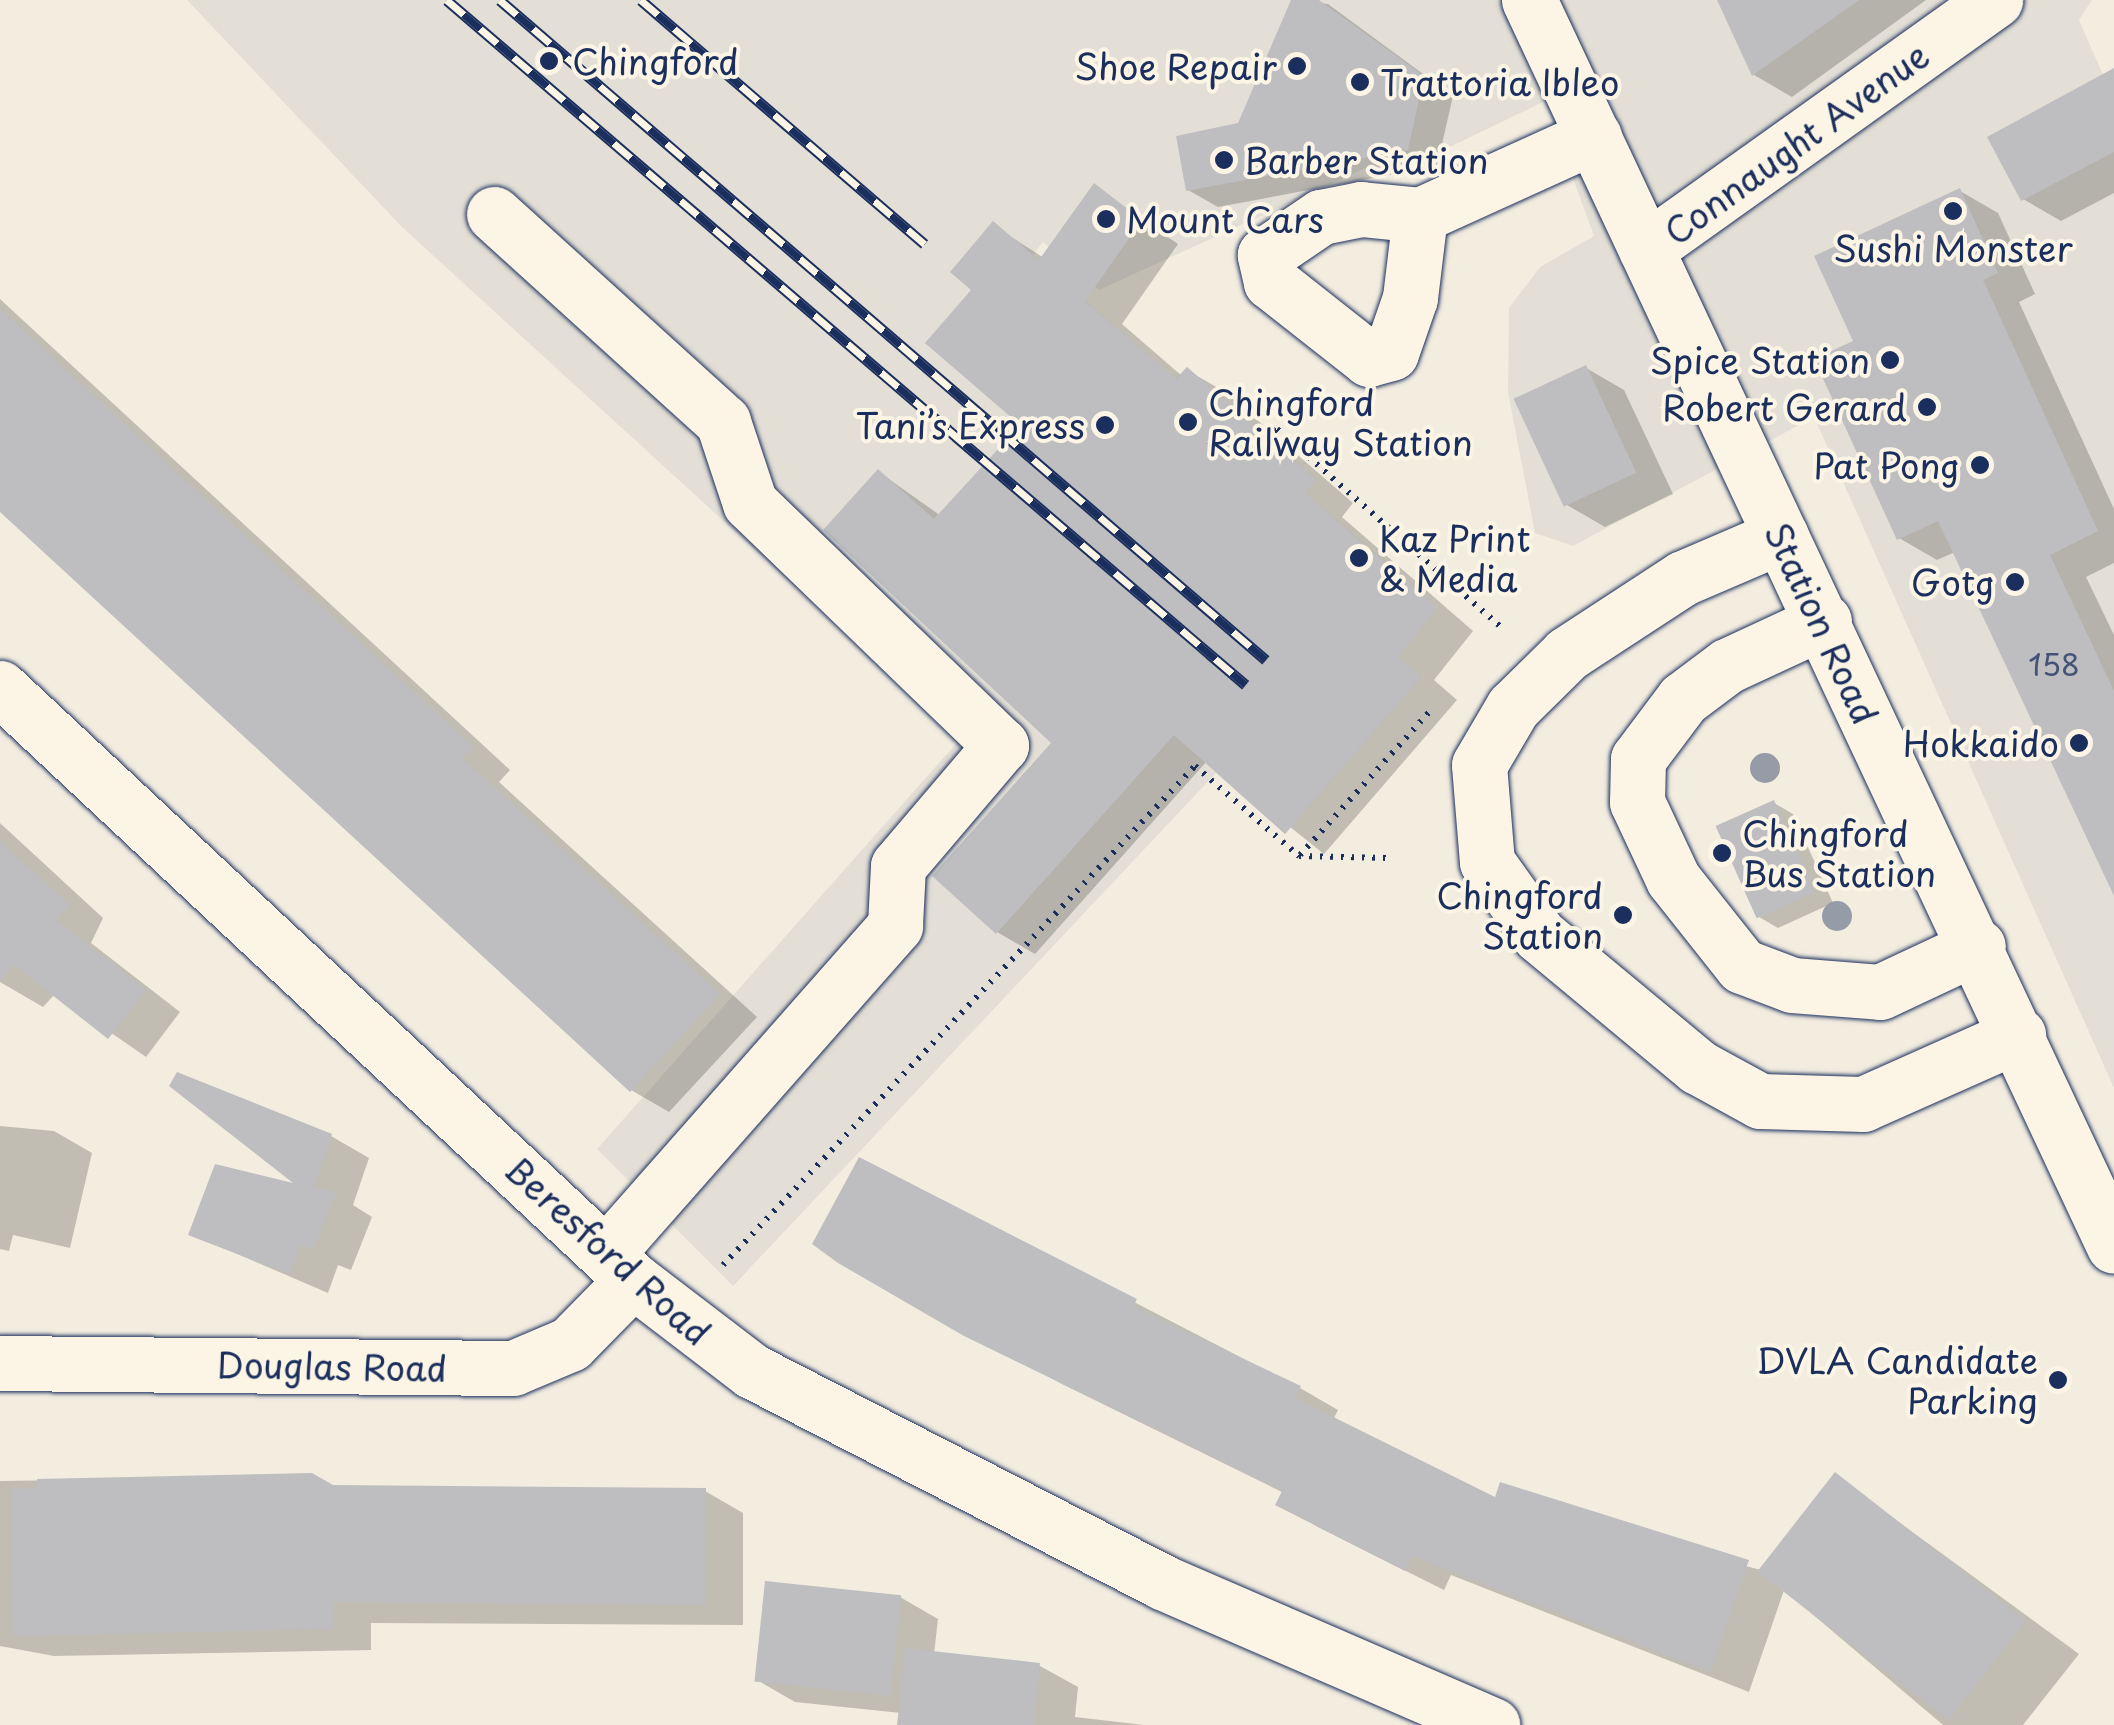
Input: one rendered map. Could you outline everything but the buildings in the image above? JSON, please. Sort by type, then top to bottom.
[{"type":"street","name":"Station Road","points":[[1529,0],[1780,536],[1978,946],[2114,1246]]},
{"type":"street","name":"Connaught Avenue","points":[[1646,249],[1994,0]]},
{"type":"street","points":[[1420,216],[1594,136]]},
{"type":"street","name":"Douglas Road","points":[[0,1362],[513,1368],[570,1344],[620,1266],[895,926],[898,866],[1001,745],[750,502],[723,422],[494,214]]},
{"type":"street","points":[[1780,536],[1683,578],[1567,654],[1513,707],[1480,765],[1488,862],[1539,935],[1698,1066],[1760,1101],[1863,1104],[2018,1034]]},
{"type":"street","points":[[1824,621],[1727,666],[1683,700],[1638,759],[1638,802],[1673,879],[1742,966],[1792,985],[1880,992],[1978,946]]},
{"type":"street","name":"Beresford Road","points":[[0,688],[674,1317],[752,1371],[1162,1582],[1492,1725]]},
{"type":"path","points":[[1266,436],[1276,429],[1518,640]]},
{"type":"path","points":[[1299,856],[1438,704]]},
{"type":"path","points":[[674,1317],[1195,766],[1299,856],[1388,858]]},
{"type":"shaded area","points":[[187,0],[2092,0],[2079,20],[2114,100],[2114,1088],[1814,417],[1573,546],[1535,533],[1508,392],[1509,308],[1540,267],[1594,236],[1545,101],[1429,157],[1368,167],[1099,290],[1043,242],[1033,255],[1175,379],[1187,367],[1316,480],[1306,494],[1393,569],[1353,618],[1421,677],[1285,834],[1216,773],[733,1286],[597,1149],[961,738],[402,227]]},
{"type":"railway","points":[[447,0],[1246,685]]},
{"type":"railway","points":[[500,0],[1266,660]]},
{"type":"railway","points":[[641,0],[925,244]]},
{"type":"place","name":"Chingford","points":[[549,61]]},
{"type":"place","name":"Shoe Repair","points":[[1297,66]]},
{"type":"place","name":"Trattoria Ibleo","points":[[1360,82]]},
{"type":"place","name":"Barber Station","points":[[1224,160]]},
{"type":"place","name":"Sushi Monster","points":[[1953,211]]},
{"type":"place","name":"Mount Cars","points":[[1106,219]]},
{"type":"place","name":"Spice Station","points":[[1890,360]]},
{"type":"place","name":"Robert Gerard","points":[[1927,407]]},
{"type":"place","name":"Chingford Railway Station","points":[[1188,422]]},
{"type":"place","name":"Tani’s Express","points":[[1105,425]]},
{"type":"place","name":"Pat Pong","points":[[1980,465]]},
{"type":"place","name":"Kaz Print & Media","points":[[1359,558]]},
{"type":"place","name":"Gotg","points":[[2015,582]]},
{"type":"place","name":"Hokkaido","points":[[2079,743]]},
{"type":"place","name":"Chingford Bus Station","points":[[1722,853]]},
{"type":"place","name":"Chingford Station","points":[[1623,915]]},
{"type":"place","name":"DVLA Candidate Parking","points":[[2058,1380]]}]
